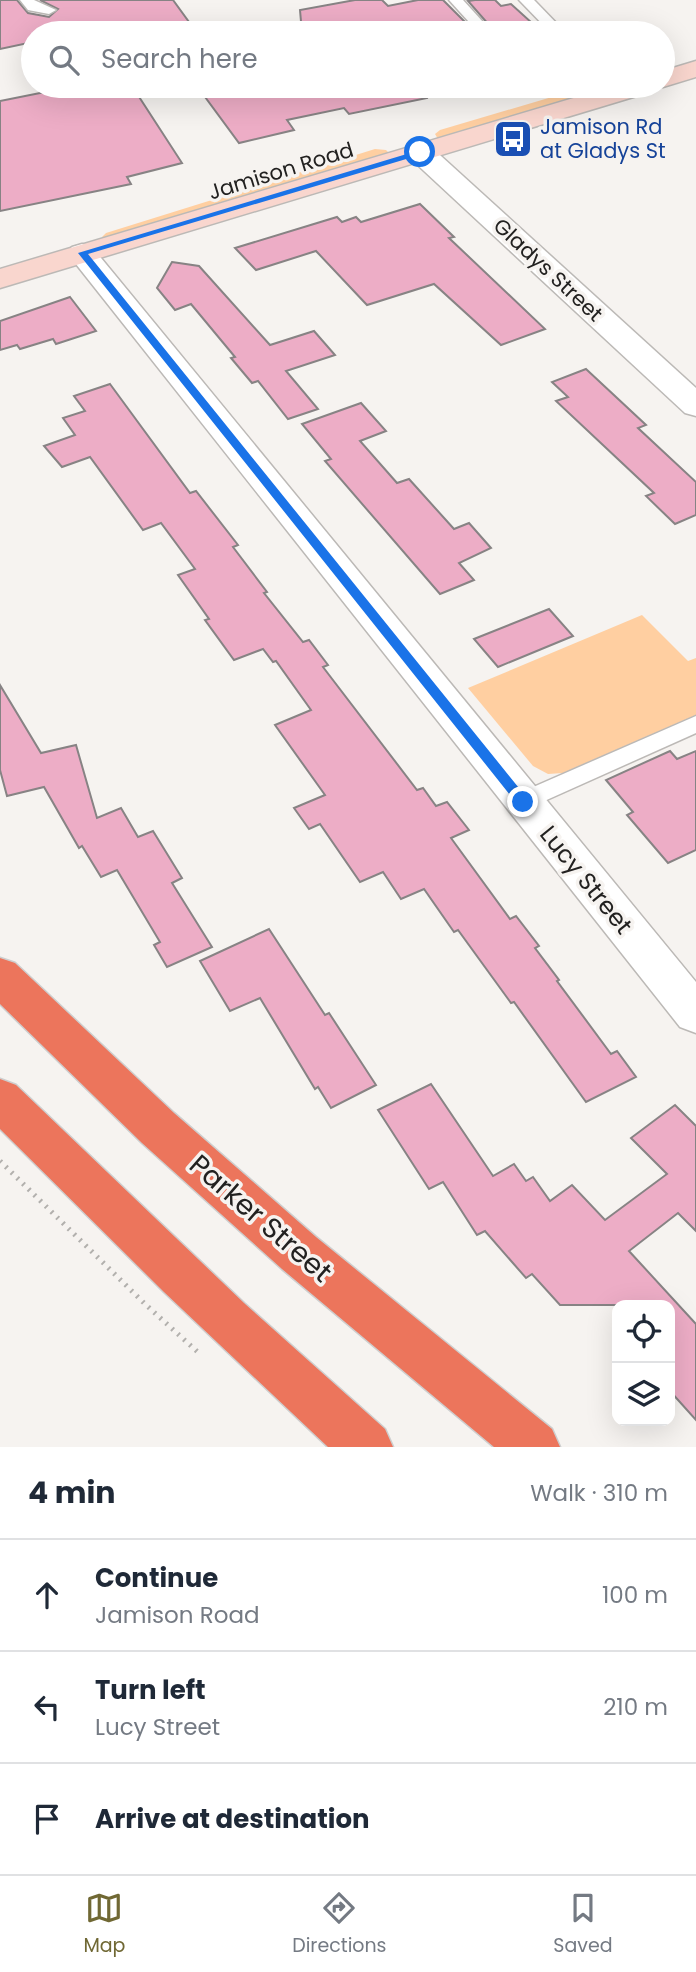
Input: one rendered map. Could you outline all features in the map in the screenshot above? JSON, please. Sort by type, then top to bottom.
[{"type":"highway","name":"Parker Street","points":[[0,976],[168,1137],[299,1253],[534,1447]]},
{"type":"highway","points":[[0,1099],[137,1234],[300,1388],[367,1447]]},
{"type":"main road","points":[[675,52],[696,46]]},
{"type":"main road","points":[[675,75],[696,69]]},
{"type":"main road","name":"Jamison Road","points":[[410,143],[521,98]]},
{"type":"main road","name":"Jamison Road","points":[[0,258],[75,245],[410,143],[592,98]]},
{"type":"main road","name":"Jamison Road","points":[[0,279],[75,245]]},
{"type":"street","name":"Gladys Street","points":[[410,143],[696,406]]},
{"type":"street","name":"Lucy Street","points":[[75,245],[696,1014]]},
{"type":"lane","points":[[27,0],[33,7],[49,10]]},
{"type":"lane","points":[[456,0],[475,21]]},
{"type":"lane","points":[[526,0],[547,21]]},
{"type":"lane","points":[[523,802],[696,724]]},
{"type":"shaded area","points":[[548,98],[590,98],[448,140],[438,139],[435,134],[440,130]]},
{"type":"shaded area","points":[[375,149],[386,150],[390,154],[104,240],[102,237],[106,233]]},
{"type":"shaded area","points":[[642,615],[688,661],[696,658],[696,715],[563,773],[548,774],[533,766],[468,688]]},
{"type":"building","points":[[0,0],[17,0],[28,13],[49,17],[58,9],[40,0],[173,0],[188,21],[21,21],[21,45],[0,49]]},
{"type":"building","points":[[355,0],[382,0],[388,6],[418,0],[443,0],[464,21],[301,21],[300,10]]},
{"type":"building","points":[[495,0],[501,6],[511,4],[530,21],[486,21],[468,1]]},
{"type":"building","points":[[21,97],[140,98],[182,163],[127,177],[131,184],[0,211],[0,101]]},
{"type":"building","points":[[206,98],[427,98],[349,114],[344,108],[287,120],[294,130],[239,143]]},
{"type":"building","points":[[420,204],[454,237],[449,238],[545,329],[501,345],[434,284],[367,305],[316,251],[256,270],[235,248],[337,217],[342,222],[356,217],[361,222]]},
{"type":"building","points":[[172,262],[199,266],[270,345],[314,331],[335,355],[286,371],[318,409],[288,419],[258,381],[252,383],[231,358],[235,357],[191,304],[175,310],[157,288]]},
{"type":"building","points":[[70,297],[96,331],[56,344],[53,339],[20,349],[17,345],[0,350],[0,321]]},
{"type":"building","points":[[586,369],[646,425],[638,428],[696,482],[696,515],[675,524],[646,496],[654,493],[556,401],[568,397],[552,382]]},
{"type":"building","points":[[110,384],[190,493],[196,491],[238,545],[233,547],[267,592],[264,593],[303,642],[309,640],[328,665],[323,667],[417,790],[423,788],[436,806],[447,802],[469,830],[451,838],[510,919],[516,916],[539,946],[535,948],[611,1054],[617,1051],[636,1077],[586,1102],[514,1002],[511,1003],[458,930],[454,932],[424,889],[401,899],[383,872],[360,882],[320,824],[309,829],[294,808],[325,795],[275,725],[311,710],[276,661],[273,662],[263,649],[234,660],[205,620],[209,619],[178,575],[195,569],[161,523],[143,530],[90,457],[62,467],[44,446],[75,435],[63,418],[85,411],[74,396]]},
{"type":"building","points":[[361,403],[386,431],[360,441],[397,483],[409,479],[454,529],[469,523],[491,548],[459,563],[474,580],[440,594],[325,461],[331,459],[302,424]]},
{"type":"building","points":[[549,609],[573,636],[498,667],[474,639]]},
{"type":"building","points":[[0,685],[41,753],[76,745],[97,818],[121,808],[138,837],[153,831],[182,878],[172,883],[212,947],[167,967],[154,945],[160,942],[117,870],[101,877],[82,846],[79,848],[44,787],[7,796],[0,770]]},
{"type":"building","points":[[670,751],[677,759],[696,751],[696,850],[668,863],[627,815],[633,812],[606,780]]},
{"type":"building","points":[[269,929],[325,1015],[329,1013],[376,1085],[331,1108],[318,1087],[315,1089],[260,998],[230,1011],[200,961]]},
{"type":"building","points":[[431,1084],[493,1176],[514,1164],[526,1181],[533,1177],[550,1201],[572,1185],[605,1220],[667,1174],[631,1138],[675,1105],[696,1126],[696,1231],[678,1213],[629,1251],[674,1300],[612,1300],[612,1305],[560,1305],[532,1274],[526,1278],[485,1231],[477,1235],[443,1182],[429,1189],[378,1110]]},
{"type":"building","points":[[675,1301],[696,1324],[696,1420],[675,1397]]},
{"type":"place","name":"Jamison Rd at Gladys St","points":[[513,139]]},
{"type":"route","points":[[420,152],[82,253],[523,802]]}]
